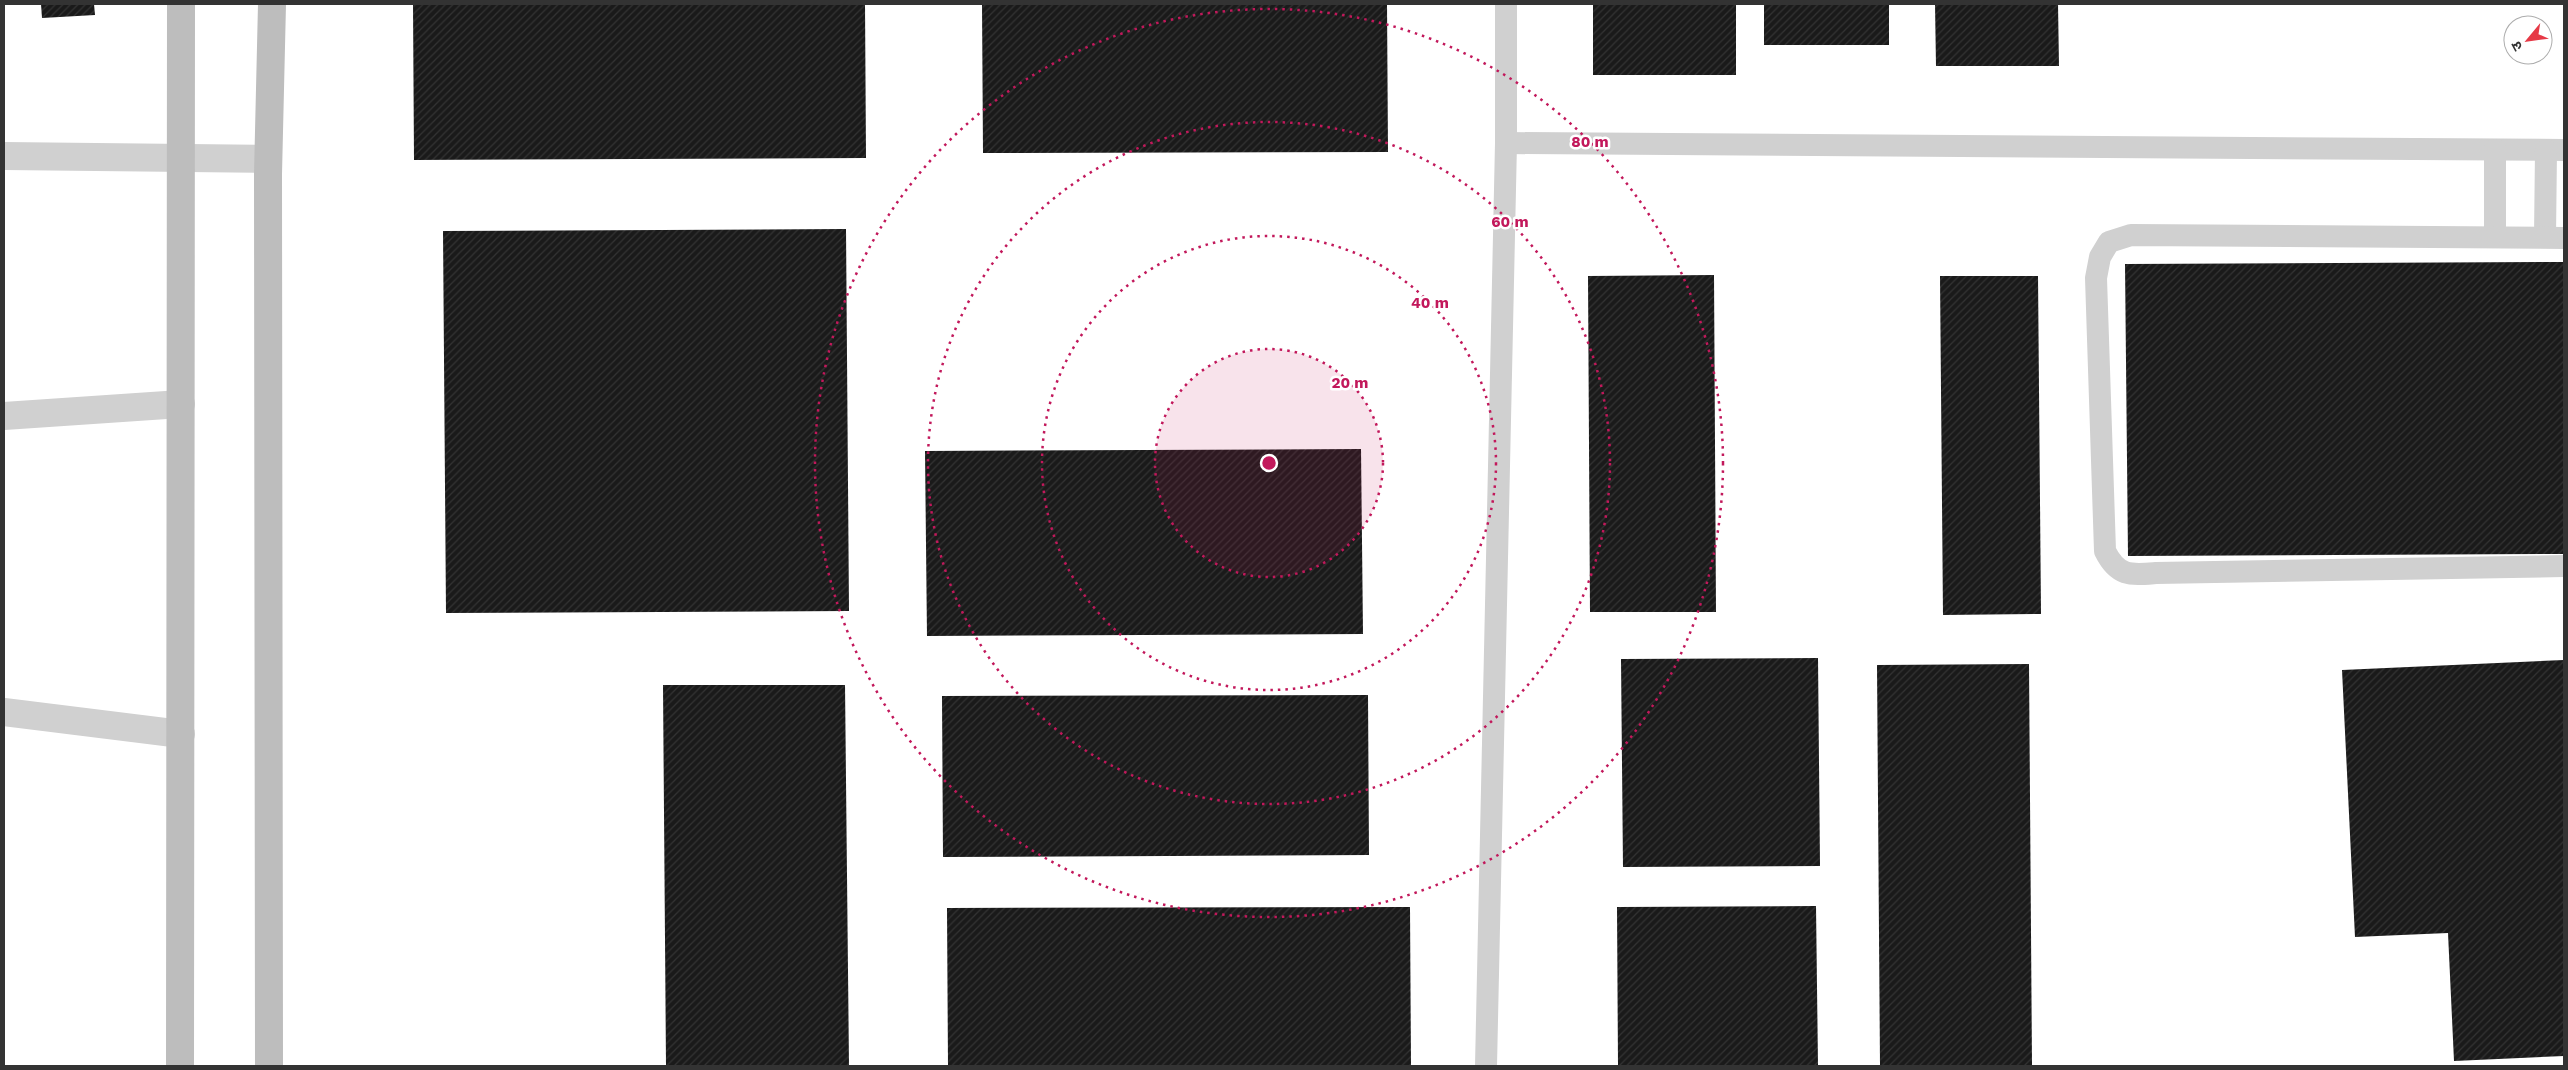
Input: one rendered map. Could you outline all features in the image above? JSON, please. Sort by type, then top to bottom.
[{"type":"street","points":[[180,1066],[181,4]]},
{"type":"street","points":[[269,1066],[268,159],[272,4]]},
{"type":"street","points":[[4,156],[268,159]]},
{"type":"street","points":[[4,416],[181,404]]},
{"type":"street","points":[[4,712],[181,734]]},
{"type":"lane","points":[[1486,1066],[1506,143],[1506,4]]},
{"type":"lane","points":[[1506,143],[2555,150],[2555,237],[2131,235],[2109,242],[2100,257],[2096,278],[2105,551],[2111,563],[2128,575],[2156,572],[2564,566]]},
{"type":"lane","points":[[2495,150],[2495,237]]},
{"type":"building","points":[[41,4],[94,4],[95,15],[42,18]]},
{"type":"building","points":[[413,4],[865,4],[866,158],[414,160]]},
{"type":"building","points":[[982,4],[1387,4],[1388,152],[983,153]]},
{"type":"building","points":[[1593,4],[1736,4],[1736,75],[1593,75]]},
{"type":"building","points":[[1764,4],[1889,4],[1889,45],[1764,45]]},
{"type":"building","points":[[1935,4],[2058,4],[2059,66],[1936,66]]},
{"type":"building","points":[[846,229],[849,611],[446,613],[443,231]]},
{"type":"building","points":[[2564,262],[2564,554],[2128,556],[2125,264]]},
{"type":"building","points":[[1714,275],[1716,612],[1590,612],[1588,276]]},
{"type":"building","points":[[1940,276],[2038,276],[2041,614],[1943,615]]},
{"type":"building","points":[[1361,449],[1363,634],[927,636],[925,451]]},
{"type":"building","points":[[1818,658],[1820,866],[1623,867],[1621,659]]},
{"type":"building","points":[[2564,660],[2564,1056],[2454,1061],[2448,933],[2355,937],[2342,670]]},
{"type":"building","points":[[2029,664],[2032,1066],[1880,1066],[1877,665]]},
{"type":"building","points":[[663,685],[845,685],[849,1066],[666,1066]]},
{"type":"building","points":[[1368,695],[1369,855],[943,857],[942,696]]},
{"type":"building","points":[[1816,906],[1818,1066],[1618,1066],[1617,907]]},
{"type":"building","points":[[1410,907],[1411,1066],[948,1066],[947,908]]}]
